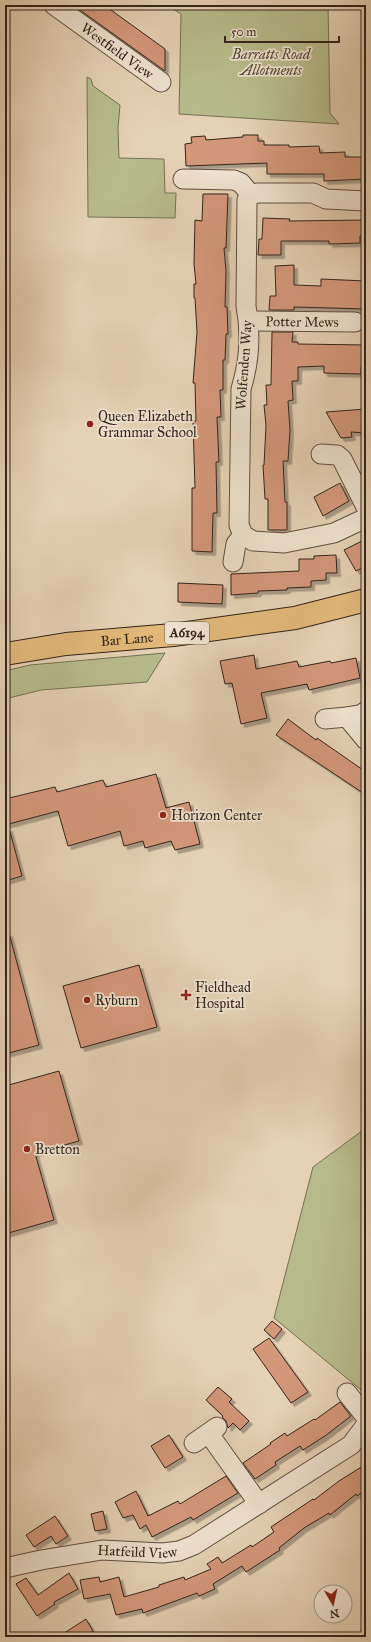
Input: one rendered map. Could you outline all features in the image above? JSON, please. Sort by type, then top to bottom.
[{"type":"main road","name":"Bar Lane","points":[[5,654],[66,644],[173,635],[295,618],[366,600]]},
{"type":"street","name":"Westfield View","points":[[54,5],[161,82]]},
{"type":"street","points":[[183,179],[234,180],[241,183],[251,195],[257,193],[313,193],[326,199],[366,201]]},
{"type":"street","name":"Wolfenden Way","points":[[243,535],[239,525],[240,389],[246,372],[249,321],[246,306],[247,207],[248,200],[251,195]]},
{"type":"street","name":"Potter Mews","points":[[249,321],[355,322]]},
{"type":"street","points":[[321,454],[337,455],[342,459],[366,507]]},
{"type":"street","points":[[233,562],[236,544],[243,535],[253,541],[284,543],[334,533],[366,518]]},
{"type":"street","points":[[325,719],[363,714],[366,711]]},
{"type":"street","points":[[347,717],[366,740]]},
{"type":"street","points":[[347,1393],[366,1417]]},
{"type":"street","name":"Hatfeild View","points":[[5,1568],[102,1550],[163,1553],[179,1551],[194,1545],[351,1445],[366,1425]]},
{"type":"street","points":[[206,1435],[259,1504]]},
{"type":"green space","name":"Barratts Road Allotments","points":[[167,5],[328,5],[330,113],[339,124],[179,114],[181,14]]},
{"type":"green space","points":[[87,77],[91,79],[93,86],[120,105],[118,128],[119,158],[164,159],[165,193],[176,193],[175,218],[88,217]]},
{"type":"green space","points":[[165,653],[147,682],[41,690],[5,699],[5,671],[30,665]]},
{"type":"green space","points":[[366,1128],[366,1394],[274,1318],[313,1167]]},
{"type":"building","points":[[73,5],[104,5],[165,49],[165,71]]},
{"type":"building","points":[[243,135],[258,135],[258,141],[264,141],[264,145],[289,145],[289,147],[319,146],[320,153],[345,152],[345,157],[366,157],[366,179],[324,181],[324,174],[267,174],[267,163],[186,166],[185,144],[192,143],[191,137],[205,136],[206,140],[243,137]]},
{"type":"building","points":[[203,194],[228,194],[226,248],[224,248],[226,271],[225,307],[227,307],[228,334],[226,334],[225,360],[223,360],[223,390],[220,390],[221,417],[217,417],[219,462],[216,462],[217,513],[213,513],[212,552],[192,551],[192,488],[195,488],[193,421],[196,421],[195,383],[193,383],[197,332],[194,298],[194,284],[196,284],[194,264],[195,220],[202,221]]},
{"type":"building","points":[[263,218],[290,219],[289,221],[366,220],[366,236],[360,236],[360,243],[329,244],[329,241],[281,241],[281,255],[258,255],[259,239],[262,239]]},
{"type":"building","points":[[294,265],[294,285],[321,286],[321,279],[366,281],[366,309],[294,307],[294,310],[269,310],[270,296],[276,296],[275,266]]},
{"type":"building","points":[[272,332],[293,332],[292,342],[298,342],[298,344],[366,345],[366,367],[361,367],[361,374],[324,373],[324,366],[298,367],[298,381],[292,381],[293,400],[288,401],[290,430],[288,461],[283,461],[285,502],[287,502],[287,530],[268,530],[268,499],[265,499],[263,465],[266,426],[264,405],[267,405],[266,385],[271,385]]},
{"type":"building","points":[[366,409],[366,433],[351,432],[352,437],[341,438],[326,412]]},
{"type":"building","points":[[340,483],[349,501],[323,516],[314,497]]},
{"type":"building","points":[[366,539],[366,566],[356,571],[344,550]]},
{"type":"building","points":[[336,555],[337,573],[326,573],[326,580],[311,581],[311,587],[287,588],[287,590],[258,591],[258,593],[231,595],[231,574],[299,571],[299,559],[314,559],[314,556]]},
{"type":"building","points":[[178,583],[223,585],[222,604],[178,602]]},
{"type":"building","points":[[254,655],[256,669],[297,661],[299,667],[356,658],[360,678],[309,690],[307,684],[261,693],[267,718],[241,724],[232,683],[225,684],[220,661]]},
{"type":"building","points":[[288,719],[316,740],[317,738],[366,772],[366,795],[276,735]]},
{"type":"building","name":"Horizon Center","points":[[156,774],[166,808],[189,802],[200,844],[175,850],[171,841],[145,848],[143,841],[124,846],[120,831],[68,846],[58,811],[5,825],[5,799],[55,787],[57,792],[103,780],[106,787]]},
{"type":"building","points":[[9,828],[22,876],[5,881],[5,829]]},
{"type":"building","points":[[5,933],[9,933],[39,1045],[5,1054]]},
{"type":"building","name":"Ryburn","points":[[139,965],[157,1027],[81,1048],[63,986]]},
{"type":"building","name":"Bretton","points":[[59,1071],[79,1141],[35,1153],[54,1220],[5,1234],[5,1160],[9,1159],[5,1146],[5,1086]]},
{"type":"building","points":[[272,1321],[282,1329],[274,1339],[264,1330]]},
{"type":"building","points":[[269,1338],[308,1392],[291,1403],[253,1349]]},
{"type":"building","points":[[218,1387],[232,1399],[229,1402],[249,1421],[240,1430],[233,1423],[228,1428],[226,1421],[222,1417],[223,1416],[206,1400]]},
{"type":"building","points":[[340,1402],[351,1416],[325,1436],[303,1450],[300,1446],[275,1462],[276,1465],[255,1479],[243,1463],[285,1433],[287,1436],[314,1419],[315,1420]]},
{"type":"building","points":[[169,1435],[183,1457],[165,1468],[151,1446]]},
{"type":"building","points":[[366,1464],[366,1489],[357,1496],[356,1494],[330,1515],[329,1513],[304,1528],[279,1548],[280,1550],[246,1572],[242,1566],[213,1584],[215,1589],[199,1596],[197,1593],[143,1613],[142,1609],[116,1615],[110,1594],[84,1599],[80,1580],[99,1577],[100,1582],[119,1577],[124,1597],[159,1587],[159,1585],[184,1577],[185,1580],[211,1569],[207,1564],[218,1557],[222,1563],[251,1545],[252,1547],[274,1532],[271,1527],[313,1499],[314,1500],[339,1481]]},
{"type":"building","points":[[226,1476],[238,1493],[193,1520],[191,1517],[152,1537],[146,1525],[140,1529],[133,1515],[123,1518],[115,1502],[136,1491],[148,1516],[178,1501],[180,1504]]},
{"type":"building","points":[[103,1511],[107,1529],[95,1531],[91,1514]]},
{"type":"building","points":[[55,1516],[68,1536],[56,1544],[51,1536],[34,1547],[26,1535]]},
{"type":"building","points":[[69,1573],[78,1589],[54,1602],[55,1604],[37,1616],[16,1584],[26,1578],[38,1595]]},
{"type":"building","points":[[86,1619],[93,1631],[83,1637],[58,1637]]},
{"type":"place","name":"Queen Elizabeth Grammar School","points":[[90,424]]},
{"type":"place","name":"Horizon Center","points":[[163,815]]},
{"type":"place","name":"Fieldhead Hospital","points":[[186,995]]},
{"type":"place","name":"Ryburn","points":[[87,1000]]},
{"type":"place","name":"Bretton","points":[[27,1149]]}]
